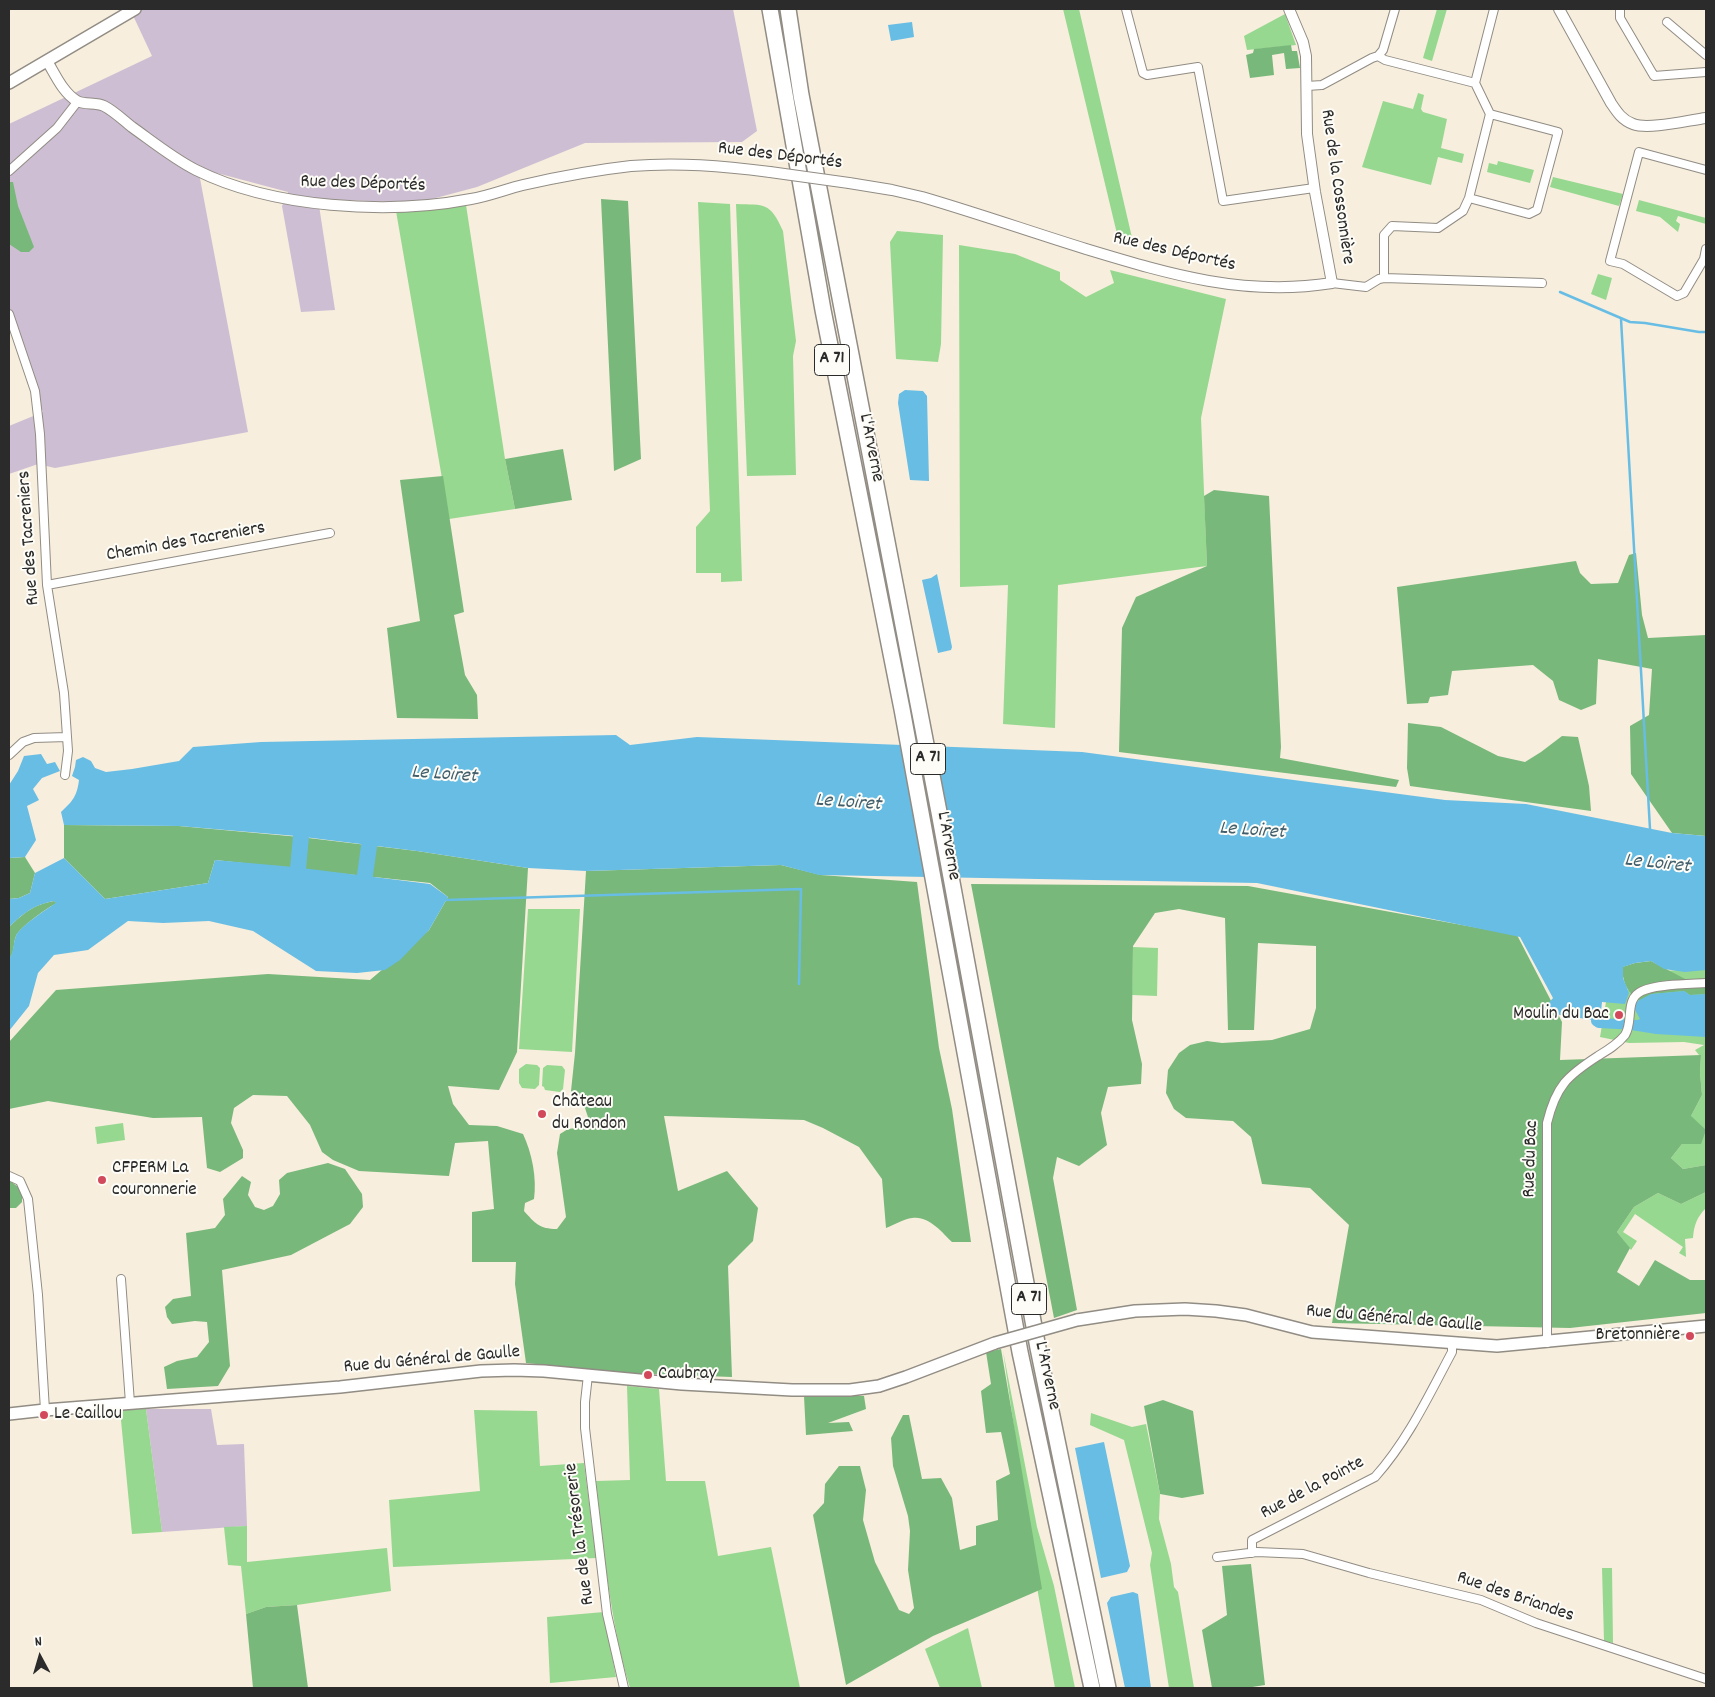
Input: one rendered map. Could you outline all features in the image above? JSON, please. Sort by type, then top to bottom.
[{"type":"highway","name":"L'Arverne","points":[[770,9],[822,310],[902,709],[1020,1352],[1092,1688]]},
{"type":"highway","name":"L'Arverne","points":[[788,9],[801,95],[957,909],[1034,1329],[1108,1688]]},
{"type":"main road","points":[[9,83],[135,9]]},
{"type":"main road","name":"Rue du Général de Gaulle","points":[[9,1414],[340,1387],[481,1371],[544,1371],[682,1384],[792,1390],[850,1390],[879,1386],[995,1343],[1077,1320],[1135,1311],[1216,1310],[1246,1315],[1312,1332],[1497,1346],[1706,1326]]},
{"type":"street","points":[[1126,9],[1143,74],[1198,67],[1223,201],[1314,188]]},
{"type":"street","name":"Rue de la Cossonnière","points":[[1289,9],[1303,42],[1306,56],[1307,134],[1314,188],[1332,283]]},
{"type":"street","points":[[1307,86],[1322,85],[1378,56],[1383,50],[1395,9]]},
{"type":"street","points":[[1384,278],[1384,235],[1392,226],[1438,228],[1463,211],[1469,198],[1490,114],[1475,83],[1494,9]]},
{"type":"street","points":[[1559,9],[1619,115],[1633,124],[1645,126],[1706,118]]},
{"type":"street","points":[[1620,9],[1620,18],[1654,76],[1706,72]]},
{"type":"street","points":[[1668,22],[1706,55]]},
{"type":"street","points":[[1378,56],[1385,60],[1475,83]]},
{"type":"street","points":[[9,171],[57,128],[78,101],[66,91],[47,61]]},
{"type":"street","name":"Rue des Déportés","points":[[78,101],[104,106],[195,170],[267,195],[296,201],[331,205],[430,206],[472,199],[521,185],[601,170],[653,164],[721,166],[892,190],[922,197],[1133,264],[1177,275],[1232,285],[1273,288],[1332,283],[1366,287],[1384,278],[1542,283]]},
{"type":"street","points":[[1469,198],[1528,214],[1537,210],[1558,132],[1490,114]]},
{"type":"street","points":[[1706,170],[1639,152],[1610,261],[1623,264],[1677,296],[1684,293],[1704,259],[1706,250]]},
{"type":"street","name":"Rue des Tacreniers","points":[[9,314],[35,390],[40,434],[47,585],[64,694],[68,763],[65,775]]},
{"type":"street","name":"Chemin des Tacreniers","points":[[47,585],[330,533]]},
{"type":"street","points":[[9,755],[23,742],[34,738],[67,737]]},
{"type":"street","name":"Rue du Bac","points":[[1548,1342],[1547,1123],[1557,1093],[1569,1076],[1612,1048],[1620,1040],[1627,1030],[1631,1004],[1636,994],[1650,988],[1706,983]]},
{"type":"street","points":[[9,1176],[20,1181],[28,1199],[38,1295],[45,1410]]},
{"type":"street","points":[[121,1279],[130,1403]]},
{"type":"street","name":"Rue de la Pointe","points":[[1252,1553],[1252,1540],[1375,1477],[1407,1436],[1452,1352],[1452,1344]]},
{"type":"street","name":"Rue de la Trésorerie","points":[[588,1375],[585,1428],[607,1614],[624,1688]]},
{"type":"street","points":[[1217,1557],[1252,1553]]},
{"type":"street","name":"Rue des Briandes","points":[[1252,1553],[1303,1554],[1369,1573],[1481,1600],[1536,1623],[1706,1679]]},
{"type":"shaded area","points":[[130,9],[733,9],[757,131],[742,142],[585,143],[477,187],[432,199],[397,202],[318,199],[335,310],[301,312],[282,206],[288,192],[198,168],[248,432],[55,468],[38,464],[9,474],[9,426],[43,412],[9,325],[9,124],[152,56]]},
{"type":"shaded area","points":[[146,1409],[211,1409],[217,1445],[244,1444],[247,1526],[162,1532]]},
{"type":"green space","points":[[1063,9],[1079,9],[1133,242],[1118,238]]},
{"type":"green space","points":[[1437,9],[1447,9],[1432,61],[1423,58]]},
{"type":"green space","points":[[1285,14],[1296,45],[1247,50],[1244,36]]},
{"type":"green space","points":[[1291,45],[1292,51],[1297,51],[1300,68],[1286,69],[1284,53],[1272,55],[1274,75],[1250,78],[1246,55],[1253,53],[1254,49]]},
{"type":"green space","points":[[1418,93],[1424,95],[1421,109],[1423,112],[1447,119],[1441,148],[1464,154],[1462,163],[1438,157],[1431,185],[1362,167],[1383,101],[1413,109]]},
{"type":"green space","points":[[1498,161],[1534,170],[1530,183],[1487,172],[1489,163],[1497,165]]},
{"type":"green space","points":[[1553,177],[1623,194],[1619,206],[1550,187]]},
{"type":"green space","points":[[9,182],[13,182],[18,206],[34,247],[29,252],[21,252],[9,244]]},
{"type":"green space","points":[[601,199],[628,201],[641,459],[614,471]]},
{"type":"green space","points":[[1639,200],[1706,218],[1706,224],[1678,216],[1676,221],[1680,224],[1678,232],[1660,217],[1636,211]]},
{"type":"green space","points":[[698,202],[730,204],[742,581],[721,582],[721,573],[696,573],[696,527],[710,511]]},
{"type":"green space","points":[[736,204],[766,207],[774,215],[783,231],[796,341],[793,356],[796,475],[747,476]]},
{"type":"green space","points":[[466,205],[505,459],[515,509],[449,519],[396,211]]},
{"type":"green space","points":[[897,231],[943,235],[941,344],[938,362],[896,359],[890,242]]},
{"type":"green space","points":[[959,245],[1015,254],[1060,272],[1060,280],[1086,297],[1114,283],[1110,270],[1226,299],[1201,418],[1207,566],[1058,585],[1055,728],[1003,724],[1008,585],[960,587]]},
{"type":"green space","points":[[1598,274],[1612,278],[1606,300],[1591,294]]},
{"type":"green space","points":[[563,449],[572,500],[515,509],[505,459]]},
{"type":"green space","points":[[443,476],[464,612],[454,615],[465,675],[477,695],[478,719],[397,718],[387,628],[420,621],[400,480]]},
{"type":"green space","points":[[1214,490],[1269,496],[1280,758],[1399,780],[1396,787],[1119,752],[1122,628],[1136,597],[1207,566],[1204,496]]},
{"type":"green space","points":[[1636,553],[1642,615],[1648,638],[1706,635],[1706,836],[1672,833],[1631,774],[1630,726],[1649,715],[1652,669],[1598,659],[1596,704],[1581,710],[1559,700],[1553,681],[1533,665],[1452,671],[1448,695],[1430,697],[1428,703],[1407,704],[1397,587],[1576,561],[1580,573],[1591,584],[1618,583],[1629,555]]},
{"type":"green space","points":[[1408,723],[1441,727],[1498,756],[1525,762],[1562,736],[1578,737],[1589,786],[1591,811],[1410,786],[1407,768]]},
{"type":"green space","points":[[64,825],[179,826],[300,837],[417,851],[528,868],[517,1052],[499,1090],[448,1086],[453,1104],[469,1125],[497,1126],[523,1134],[531,1157],[535,1183],[534,1199],[525,1203],[524,1211],[538,1224],[551,1229],[557,1229],[566,1217],[557,1153],[560,1134],[568,1129],[583,1127],[588,1117],[585,1108],[571,1091],[586,871],[781,865],[821,875],[917,882],[939,1048],[952,1109],[971,1242],[952,1242],[934,1225],[918,1218],[912,1218],[886,1228],[882,1179],[859,1147],[804,1120],[664,1116],[678,1191],[727,1171],[758,1208],[753,1241],[728,1266],[732,1377],[625,1373],[526,1363],[515,1284],[516,1262],[472,1262],[472,1212],[494,1209],[488,1141],[455,1143],[449,1176],[359,1171],[333,1160],[322,1152],[310,1125],[287,1096],[253,1095],[234,1108],[231,1123],[243,1150],[243,1158],[220,1172],[207,1168],[202,1117],[153,1118],[48,1101],[9,1109],[9,1042],[56,990],[268,974],[370,980],[429,930],[448,897],[430,883],[215,860],[208,883],[105,899],[64,858]]},
{"type":"green space","points":[[25,857],[35,873],[30,893],[19,898],[9,899],[9,858]]},
{"type":"green space","points":[[971,884],[1248,886],[1517,935],[1562,1022],[1560,1060],[1701,1055],[1702,1095],[1691,1116],[1706,1130],[1701,1144],[1682,1144],[1671,1158],[1683,1169],[1706,1165],[1706,1192],[1681,1204],[1658,1193],[1634,1207],[1617,1232],[1630,1248],[1617,1272],[1639,1286],[1655,1260],[1690,1280],[1706,1280],[1706,1313],[1570,1328],[1332,1323],[1349,1225],[1310,1188],[1262,1184],[1251,1137],[1233,1121],[1186,1118],[1174,1109],[1166,1093],[1168,1070],[1179,1053],[1190,1045],[1207,1041],[1222,1043],[1272,1040],[1310,1029],[1316,1008],[1316,946],[1258,943],[1254,1030],[1228,1030],[1225,918],[1179,909],[1155,913],[1133,946],[1132,1020],[1142,1064],[1141,1084],[1108,1087],[1101,1113],[1107,1145],[1079,1166],[1057,1157],[1053,1178],[1077,1310],[1054,1318]]},
{"type":"green space","points":[[54,901],[57,903],[34,918],[18,932],[9,959],[9,927],[30,910]]},
{"type":"green space","points":[[528,909],[580,909],[572,1052],[519,1049]]},
{"type":"green space","points":[[1133,947],[1158,948],[1157,996],[1132,995]]},
{"type":"green space","points":[[1651,961],[1687,980],[1706,978],[1706,994],[1690,995],[1684,991],[1652,994],[1640,1001],[1626,987],[1622,967]]},
{"type":"green space","points":[[1706,968],[1706,1165],[1683,1169],[1671,1158],[1682,1144],[1691,1116],[1702,1095],[1701,1055],[1695,1050],[1704,1045],[1684,1042],[1629,1043],[1600,1037],[1606,1002],[1664,971]]},
{"type":"green space","points":[[526,1064],[537,1065],[540,1068],[539,1085],[535,1089],[522,1088],[519,1083],[519,1069]]},
{"type":"green space","points":[[547,1065],[562,1066],[565,1070],[563,1089],[560,1092],[545,1090],[542,1086],[543,1068]]},
{"type":"green space","points":[[123,1123],[125,1140],[97,1144],[95,1127]]},
{"type":"green space","points":[[328,1163],[345,1169],[362,1194],[363,1207],[350,1224],[291,1255],[222,1270],[230,1366],[218,1386],[167,1389],[164,1367],[177,1361],[197,1357],[209,1342],[207,1322],[195,1321],[172,1324],[167,1317],[165,1307],[173,1299],[191,1296],[186,1233],[215,1228],[225,1215],[223,1199],[242,1176],[251,1182],[248,1195],[255,1207],[264,1210],[273,1206],[280,1194],[279,1180],[287,1173]]},
{"type":"green space","points":[[9,1180],[22,1190],[22,1202],[16,1208],[9,1208]]},
{"type":"green space","points":[[1706,1192],[1706,1208],[1696,1222],[1693,1238],[1685,1239],[1686,1257],[1679,1253],[1683,1247],[1635,1214],[1623,1232],[1637,1241],[1631,1250],[1617,1232],[1634,1207],[1658,1193],[1681,1204]]},
{"type":"green space","points":[[1001,1349],[1042,1589],[933,1636],[846,1685],[813,1515],[824,1503],[825,1484],[839,1466],[860,1466],[866,1490],[863,1520],[875,1562],[899,1610],[909,1614],[914,1608],[908,1570],[910,1531],[908,1516],[893,1466],[891,1438],[903,1415],[909,1415],[922,1479],[941,1478],[952,1498],[960,1550],[976,1545],[976,1526],[998,1520],[996,1481],[1010,1474],[1001,1432],[986,1433],[981,1391],[991,1384],[986,1352]]},
{"type":"green space","points":[[1003,1351],[1037,1527],[1054,1586],[1075,1688],[1055,1688],[1038,1593]]},
{"type":"green space","points":[[627,1386],[659,1389],[666,1481],[705,1481],[718,1556],[771,1547],[800,1688],[630,1688],[617,1638],[596,1481],[630,1480]]},
{"type":"green space","points":[[804,1396],[864,1396],[866,1409],[828,1423],[849,1422],[853,1431],[806,1435]]},
{"type":"green space","points":[[1163,1400],[1193,1411],[1204,1494],[1182,1498],[1160,1494],[1144,1406]]},
{"type":"green space","points":[[146,1409],[162,1532],[132,1534],[120,1410]]},
{"type":"green space","points":[[474,1410],[537,1411],[540,1466],[584,1463],[596,1558],[393,1567],[389,1500],[480,1491]]},
{"type":"green space","points":[[1091,1413],[1132,1427],[1146,1424],[1160,1494],[1159,1519],[1171,1564],[1174,1587],[1178,1592],[1194,1688],[1169,1688],[1150,1565],[1152,1553],[1124,1440],[1090,1425]]},
{"type":"green space","points":[[247,1526],[247,1562],[387,1548],[391,1591],[297,1605],[266,1607],[246,1614],[241,1566],[228,1565],[224,1527]]},
{"type":"green space","points":[[1251,1564],[1265,1685],[1246,1688],[1212,1688],[1202,1630],[1227,1615],[1222,1566]]},
{"type":"green space","points":[[1602,1568],[1612,1568],[1613,1643],[1604,1641]]},
{"type":"green space","points":[[297,1605],[308,1688],[253,1688],[246,1614],[266,1607]]},
{"type":"green space","points":[[604,1612],[616,1677],[550,1683],[547,1617]]},
{"type":"green space","points":[[968,1628],[982,1688],[940,1688],[925,1649]]},
{"type":"water","points":[[912,22],[914,37],[891,41],[888,25]]},
{"type":"water","points":[[905,390],[923,391],[927,396],[929,481],[910,480],[898,403],[899,394]]},
{"type":"water","points":[[937,574],[952,647],[951,650],[938,653],[922,580]]},
{"type":"water","name":"Le Loiret","points":[[616,735],[630,745],[697,737],[1082,752],[1445,800],[1526,804],[1672,833],[1706,836],[1706,970],[1685,972],[1664,969],[1651,961],[1623,967],[1623,978],[1629,993],[1625,1004],[1602,1002],[1600,1021],[1560,1015],[1544,1008],[1553,998],[1520,937],[1257,883],[819,875],[781,865],[586,871],[528,868],[417,851],[296,836],[179,826],[64,825],[61,812],[76,794],[79,780],[72,776],[76,760],[83,757],[91,761],[95,768],[106,772],[179,761],[193,747],[261,742]]},
{"type":"water","points":[[41,754],[47,764],[55,762],[60,771],[42,778],[33,789],[39,800],[27,806],[36,840],[25,857],[9,858],[9,785],[18,771],[24,756]]},
{"type":"water","points":[[64,858],[105,899],[208,883],[215,860],[294,867],[430,884],[448,897],[429,930],[400,960],[385,970],[357,973],[316,971],[253,931],[209,921],[163,923],[128,921],[88,950],[54,955],[38,973],[29,1006],[9,1031],[9,959],[16,936],[27,923],[56,903],[54,901],[34,907],[9,927],[9,899],[19,898],[30,893],[35,873]]},
{"type":"water","points":[[1684,991],[1690,995],[1706,994],[1706,1037],[1656,1034],[1631,1030],[1633,1022],[1640,1019],[1634,1008],[1636,1002],[1651,994]]},
{"type":"water","points":[[1104,1442],[1130,1566],[1127,1572],[1101,1578],[1075,1448]]},
{"type":"water","points":[[1133,1592],[1138,1594],[1151,1688],[1125,1688],[1107,1603],[1111,1597]]},
{"type":"waterway","points":[[1560,292],[1630,322],[1706,332]]},
{"type":"waterway","points":[[1621,319],[1650,829]]},
{"type":"waterway","points":[[296,890],[303,815]]},
{"type":"waterway","points":[[355,889],[363,889],[372,825]]},
{"type":"waterway","points":[[446,900],[801,889],[799,984]]},
{"type":"waterway","points":[[1596,1021],[1599,1023],[1637,1025]]},
{"type":"place","name":"Moulin du Bac","points":[[1619,1015]]},
{"type":"place","name":"Château du Rondon","points":[[542,1114]]},
{"type":"place","name":"CFPERM La couronnerie","points":[[102,1180]]},
{"type":"place","name":"Bretonnière","points":[[1690,1336]]},
{"type":"place","name":"Caubray","points":[[648,1375]]},
{"type":"place","name":"Le Caillou","points":[[44,1415]]}]
